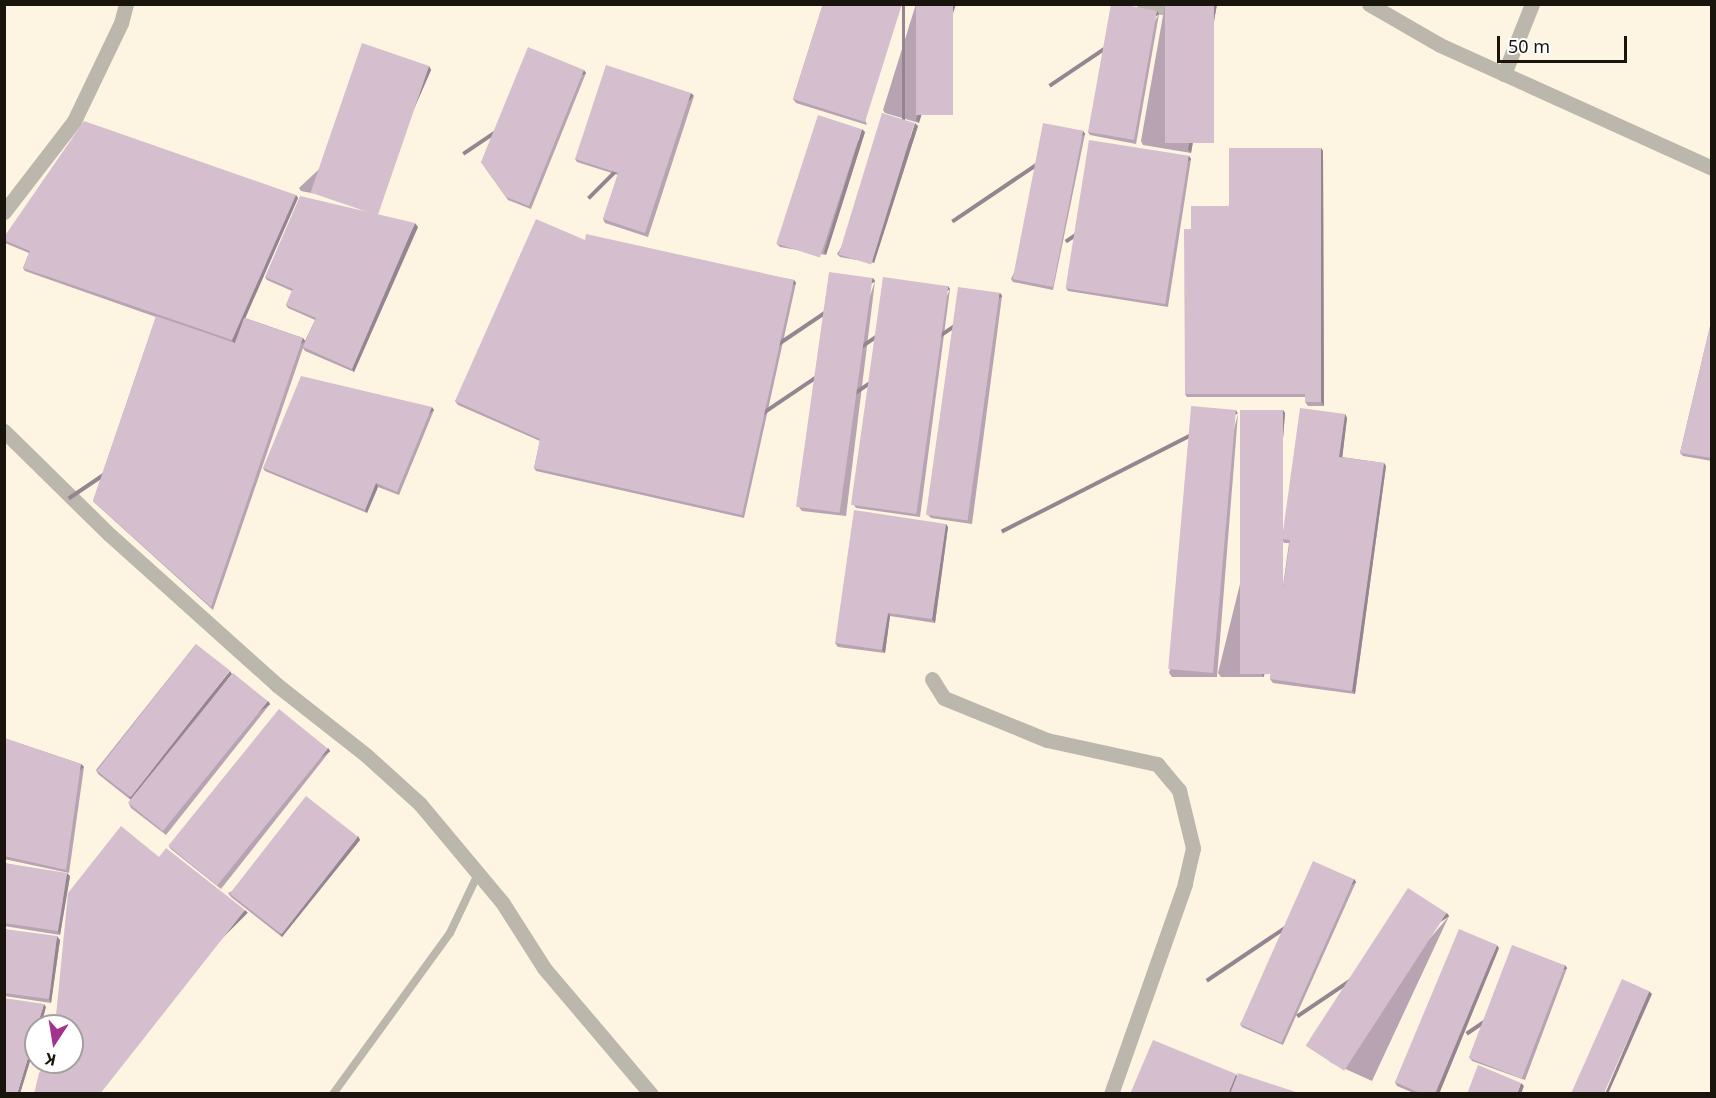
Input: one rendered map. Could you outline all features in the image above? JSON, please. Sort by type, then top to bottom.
[{"type":"street","points":[[4,212],[74,121],[121,23],[126,4]]},
{"type":"street","points":[[1144,4],[1162,7],[1163,4]]},
{"type":"street","points":[[1369,4],[1440,45],[1712,168]]},
{"type":"street","points":[[1504,74],[1532,4]]},
{"type":"street","points":[[4,431],[118,543],[277,685],[366,755],[420,804],[502,902],[544,968],[651,1094]]},
{"type":"street","points":[[932,679],[944,698],[1047,740],[1157,764],[1179,790],[1193,848],[1185,884],[1111,1094]]},
{"type":"lane","points":[[333,1094],[450,933],[478,874]]},
{"type":"building","points":[[823,4],[902,4],[865,122],[793,99]]},
{"type":"building","points":[[916,4],[953,4],[953,115],[916,115]]},
{"type":"building","points":[[1111,4],[1157,11],[1134,140],[1088,132]]},
{"type":"building","points":[[1165,4],[1214,4],[1214,143],[1165,143]]},
{"type":"building","points":[[362,43],[429,66],[378,216],[311,192]]},
{"type":"building","points":[[528,47],[584,70],[529,206],[506,197],[481,162]]},
{"type":"building","points":[[606,65],[691,93],[645,233],[603,219],[618,173],[575,159]]},
{"type":"building","points":[[882,113],[915,123],[871,264],[839,255]]},
{"type":"building","points":[[818,115],[862,129],[820,258],[776,243]]},
{"type":"building","points":[[84,121],[296,195],[232,340],[23,268],[30,251],[4,240]]},
{"type":"building","points":[[1043,123],[1083,131],[1053,287],[1013,279]]},
{"type":"building","points":[[1089,140],[1189,156],[1165,304],[1066,288]]},
{"type":"building","points":[[1229,148],[1321,148],[1321,402],[1305,402],[1305,394],[1185,394],[1184,229],[1191,229],[1191,206],[1229,206]]},
{"type":"building","points":[[300,196],[415,223],[352,369],[303,347],[316,318],[286,305],[293,289],[265,277]]},
{"type":"building","points":[[536,219],[585,240],[586,234],[794,280],[742,515],[534,468],[540,439],[455,401]]},
{"type":"building","points":[[829,272],[873,278],[840,513],[796,507]]},
{"type":"building","points":[[883,277],[948,286],[916,514],[851,505]]},
{"type":"building","points":[[958,287],[1000,293],[968,521],[926,515]]},
{"type":"building","points":[[156,316],[235,343],[244,318],[303,338],[211,607],[93,501]]},
{"type":"building","points":[[1712,318],[1712,458],[1680,453]]},
{"type":"building","points":[[301,376],[432,407],[397,492],[376,483],[365,510],[263,468]]},
{"type":"building","points":[[1191,406],[1236,410],[1213,673],[1168,669]]},
{"type":"building","points":[[1300,408],[1345,414],[1339,457],[1384,463],[1352,691],[1270,679],[1290,540],[1282,539]]},
{"type":"building","points":[[1240,410],[1283,410],[1283,674],[1240,674]]},
{"type":"building","points":[[854,510],[946,524],[932,619],[888,613],[882,650],[835,643]]},
{"type":"building","points":[[196,644],[230,670],[131,797],[97,771]]},
{"type":"building","points":[[233,673],[268,701],[163,831],[128,803]]},
{"type":"building","points":[[279,709],[328,749],[217,885],[168,846]]},
{"type":"building","points":[[4,738],[81,764],[66,870],[4,856]]},
{"type":"building","points":[[306,796],[358,837],[282,934],[230,894]]},
{"type":"building","points":[[121,826],[159,857],[166,848],[245,910],[100,1094],[34,1094],[39,1074],[84,1074],[84,1014],[56,1014],[68,893]]},
{"type":"building","points":[[1313,861],[1354,879],[1281,1043],[1240,1025]]},
{"type":"building","points":[[4,863],[67,873],[58,931],[4,923]]},
{"type":"building","points":[[1408,888],[1447,913],[1344,1071],[1306,1046]]},
{"type":"building","points":[[4,929],[57,936],[49,999],[4,993]]},
{"type":"building","points":[[1459,929],[1497,945],[1435,1094],[1422,1094],[1395,1082]]},
{"type":"building","points":[[1512,945],[1565,965],[1522,1078],[1469,1058]]},
{"type":"building","points":[[1622,979],[1649,991],[1604,1094],[1571,1093]]},
{"type":"building","points":[[4,998],[44,1004],[41,1014],[24,1014],[24,1071],[17,1094],[4,1093]]},
{"type":"building","points":[[1153,1040],[1236,1074],[1228,1094],[1130,1094]]},
{"type":"building","points":[[1478,1065],[1521,1083],[1517,1094],[1467,1094]]},
{"type":"building","points":[[1238,1073],[1302,1094],[1230,1094]]}]
